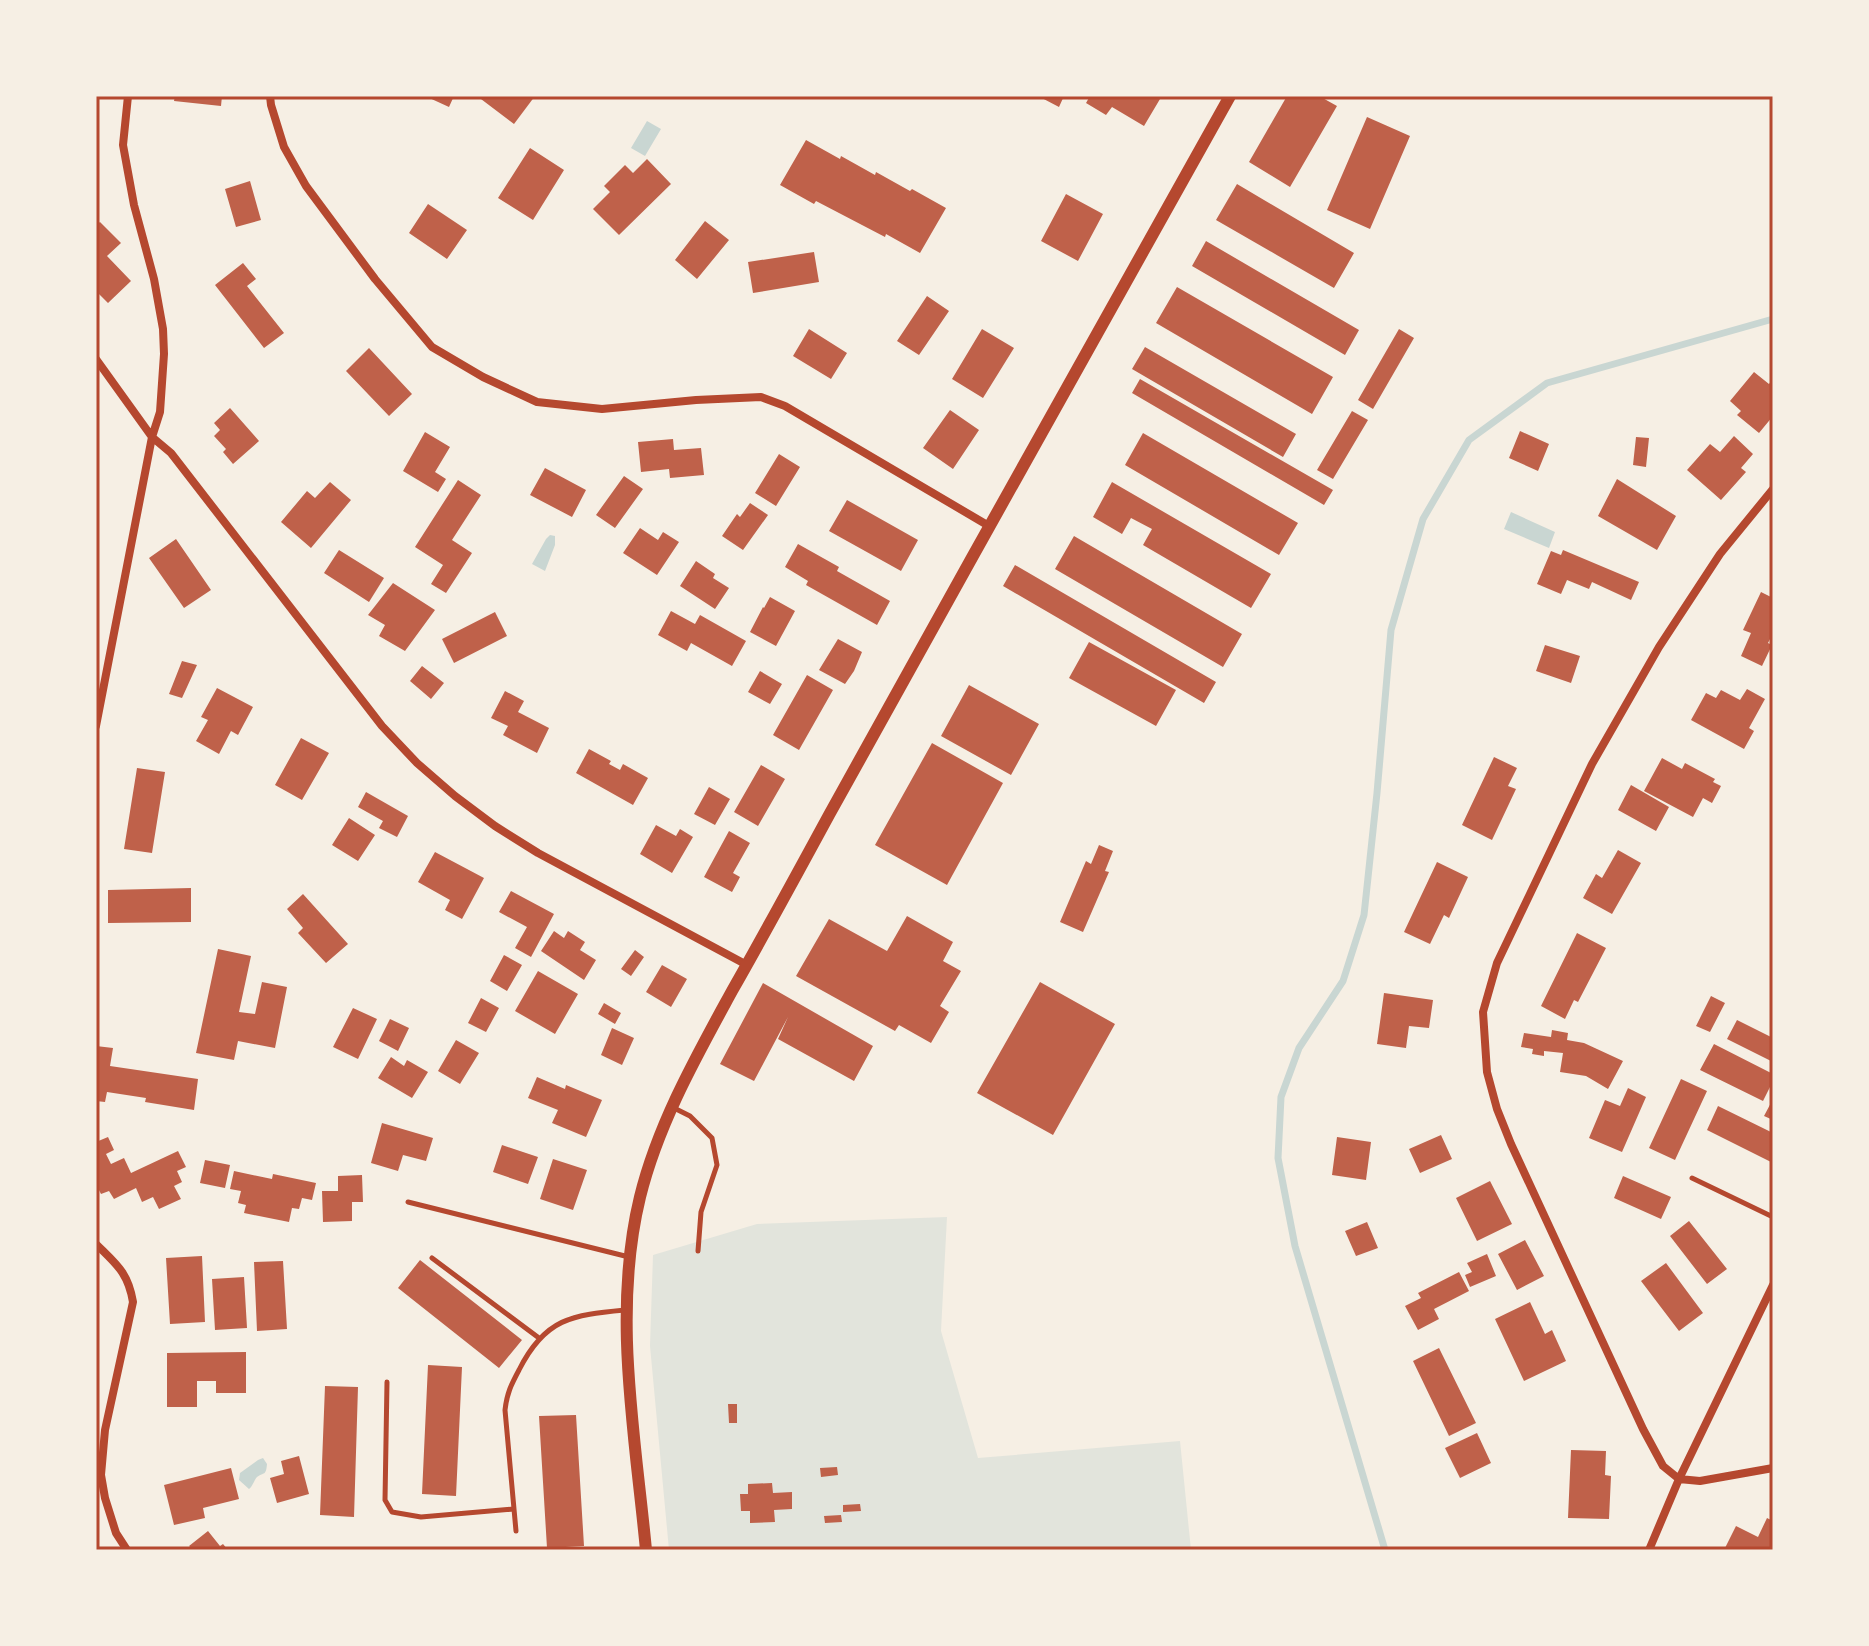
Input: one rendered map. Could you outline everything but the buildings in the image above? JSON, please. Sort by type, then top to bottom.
[{"type":"street","points":[[96,726],[152,437],[160,412],[164,354],[154,279],[134,205],[123,145],[128,96]]},
{"type":"street","points":[[270,96],[284,147],[306,186],[375,279],[432,347],[483,377],[537,402],[602,409],[761,397],[785,406],[989,526]]},
{"type":"street","points":[[646,1550],[630,1389],[626,1310],[630,1257],[640,1196],[672,1107],[696,1057],[989,526],[1230,96]]},
{"type":"street","points":[[96,359],[152,437],[171,453],[382,726],[417,763],[455,796],[516,839],[747,965]]},
{"type":"street","points":[[1773,489],[1720,554],[1659,647],[1592,764],[1497,963],[1483,1012],[1487,1072],[1497,1109],[1643,1429],[1663,1466],[1679,1479],[1700,1481],[1773,1468]]},
{"type":"street","points":[[96,1244],[121,1269],[133,1302],[105,1430],[101,1475],[116,1533],[127,1550]]},
{"type":"street","points":[[1649,1550],[1679,1479],[1773,1285]]},
{"type":"lane","points":[[672,1107],[690,1116],[712,1138],[717,1165],[701,1212],[698,1251]]},
{"type":"lane","points":[[1692,1178],[1773,1217]]},
{"type":"lane","points":[[408,1202],[630,1257]]},
{"type":"lane","points":[[432,1258],[539,1338]]},
{"type":"lane","points":[[516,1531],[505,1410],[507,1393],[525,1357],[551,1327],[585,1314],[626,1310]]},
{"type":"lane","points":[[387,1382],[385,1500],[392,1512],[421,1517],[514,1509]]},
{"type":"shaded area","points":[[647,121],[661,129],[645,156],[631,148]]},
{"type":"shaded area","points":[[1511,512],[1555,532],[1549,548],[1504,529]]},
{"type":"shaded area","points":[[550,535],[555,536],[555,545],[545,571],[532,564]]},
{"type":"shaded area","points":[[947,1217],[941,1331],[978,1458],[1180,1441],[1191,1550],[669,1550],[650,1346],[653,1255],[757,1224]]},
{"type":"shaded area","points":[[263,1458],[267,1464],[266,1470],[249,1489],[239,1480],[240,1473]]},
{"type":"waterway","points":[[1385,1550],[1295,1246],[1278,1158],[1281,1097],[1299,1048],[1343,981],[1364,915],[1391,630],[1423,519],[1469,440],[1547,383],[1773,319]]}]
